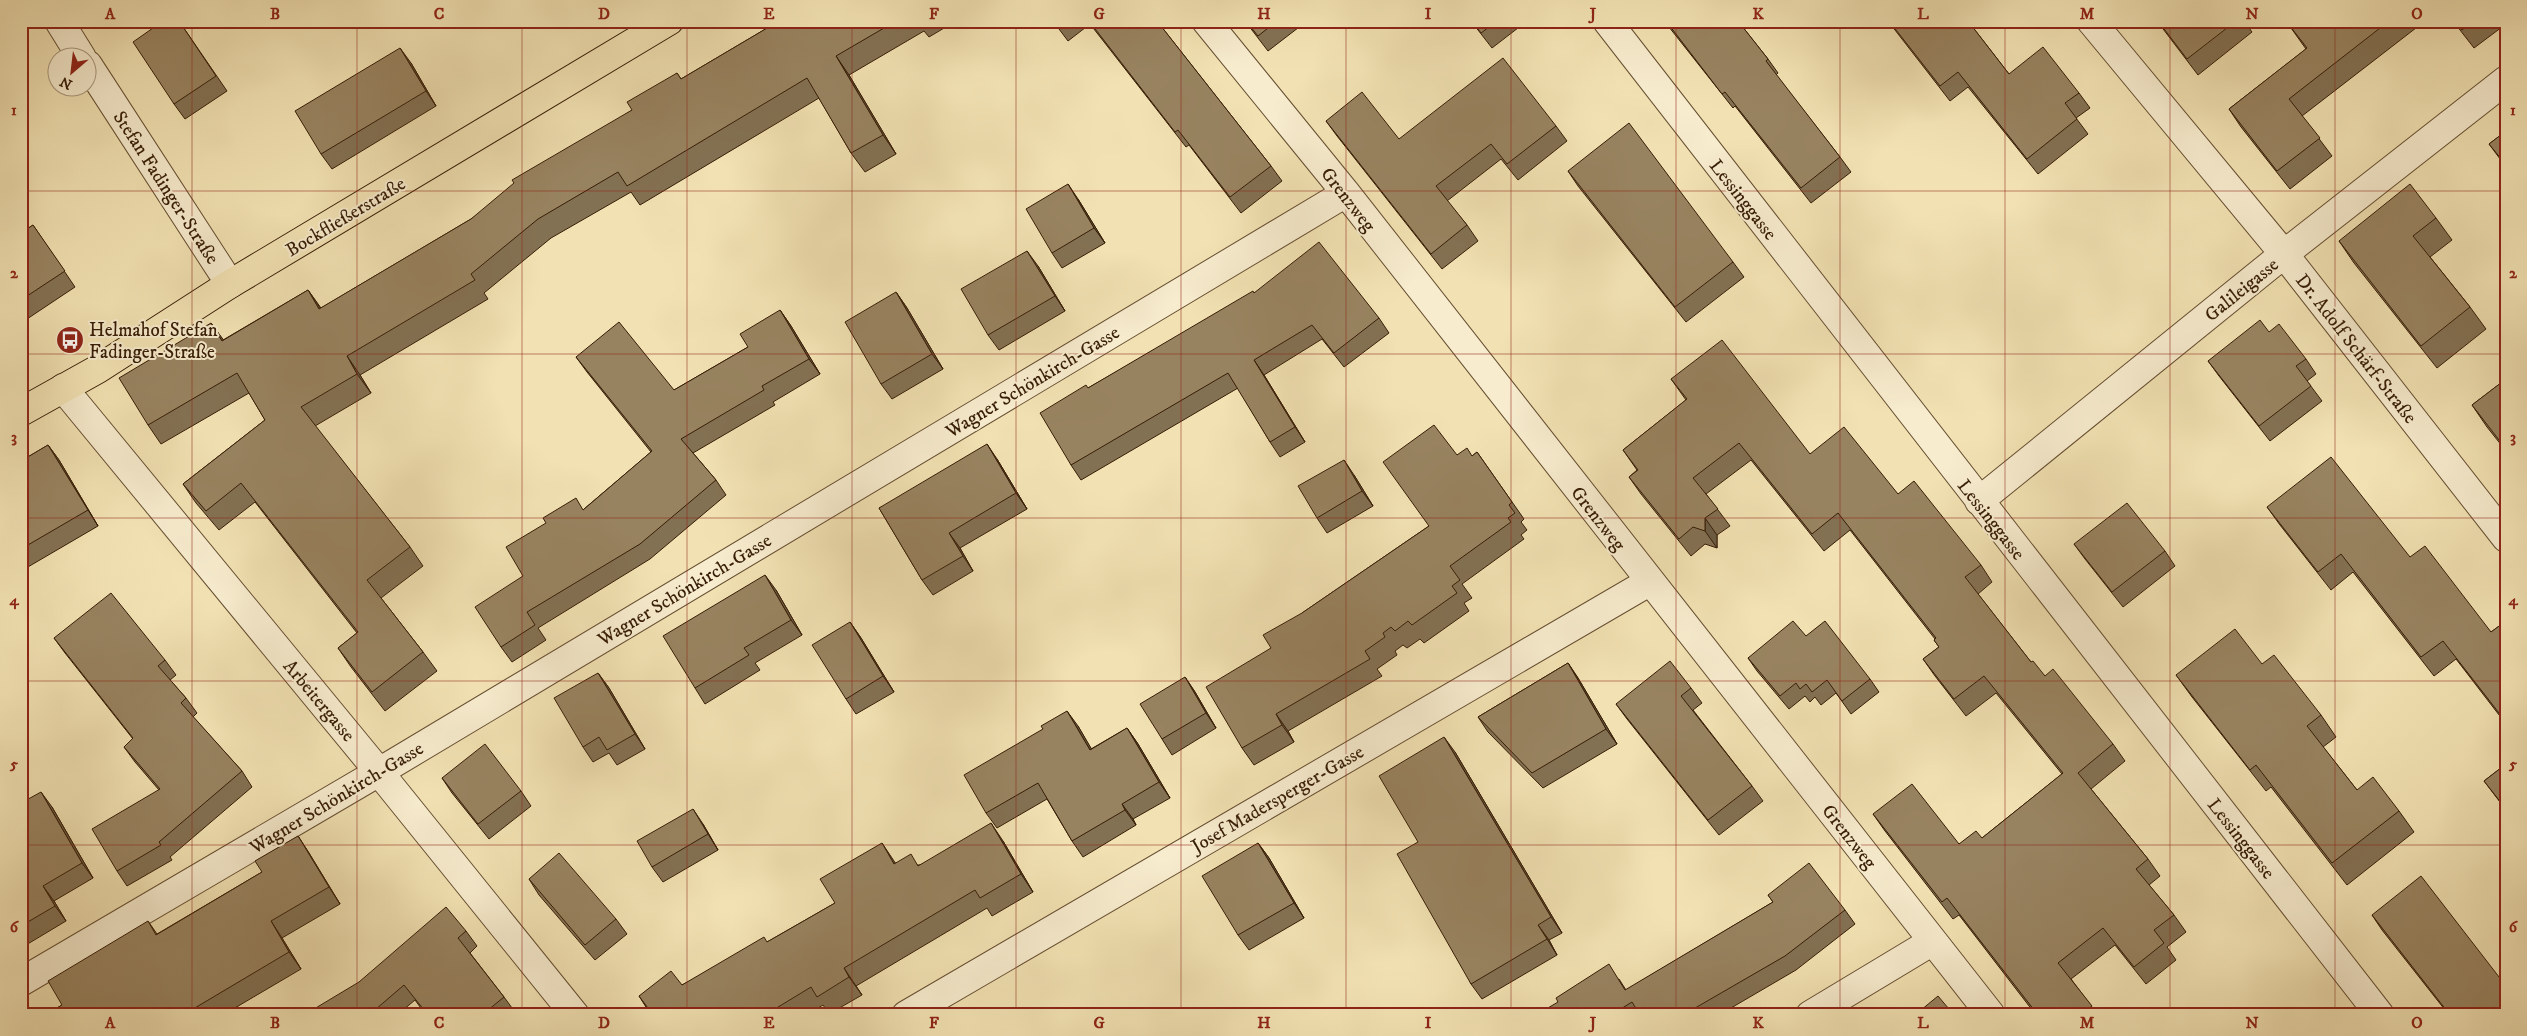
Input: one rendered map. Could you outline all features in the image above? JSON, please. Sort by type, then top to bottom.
[{"type":"main road","name":"Bockfließerstraße","points":[[21,412],[98,370],[230,284],[669,21]]},
{"type":"street","points":[[59,21],[76,48]]},
{"type":"street","name":"Grenzweg","points":[[1206,21],[1346,193],[1649,582],[1991,1015]]},
{"type":"street","name":"Lessinggasse","points":[[1607,21],[2380,1015]]},
{"type":"street","name":"Dr. Adolf Schärf-Straße","points":[[2091,21],[2284,254],[2506,538]]},
{"type":"street","name":"Stefan Fadinger-Straße","points":[[98,80],[230,284]]},
{"type":"street","name":"Galileigasse","points":[[1979,501],[2284,254],[2506,80]]},
{"type":"street","name":"Wagner Schönkirch-Gasse","points":[[21,982],[379,772],[1346,193]]},
{"type":"street","name":"Arbeitergasse","points":[[63,388],[379,772],[575,1015]]},
{"type":"street","name":"Josef Madersperger-Gasse","points":[[906,1015],[1649,582]]},
{"type":"street","points":[[1810,1015],[1933,941]]},
{"type":"building","points":[[163,21],[179,21],[216,76],[174,104],[133,42]]},
{"type":"building","points":[[779,21],[896,21],[836,56],[883,135],[851,153],[807,78],[627,186],[618,172],[538,219],[471,274],[475,280],[347,356],[357,374],[301,407],[410,547],[367,580],[423,652],[372,692],[338,648],[358,632],[241,483],[206,511],[183,484],[265,420],[237,373],[148,425],[119,378],[211,323],[222,341],[308,290],[319,309],[471,219],[514,183],[512,180],[632,110],[627,102],[677,73],[681,79]]},
{"type":"building","points":[[1054,21],[1063,21],[1058,26]]},
{"type":"building","points":[[1089,21],[1157,21],[1271,166],[1230,197],[1178,130],[1175,132]]},
{"type":"building","points":[[1246,21],[1277,21],[1258,36]]},
{"type":"building","points":[[1472,21],[1497,21],[1481,33]]},
{"type":"building","points":[[1666,21],[1738,21],[1768,59],[1766,61],[1840,157],[1801,188],[1725,92],[1722,94]]},
{"type":"building","points":[[1889,21],[1968,21],[2009,74],[2043,47],[2079,93],[2065,103],[2077,119],[2027,159],[1958,72],[1940,86]]},
{"type":"building","points":[[2158,21],[2236,21],[2187,59]]},
{"type":"building","points":[[2286,21],[2389,21],[2289,99],[2320,138],[2277,171],[2229,109],[2307,48]]},
{"type":"building","points":[[2454,21],[2473,21],[2462,30]]},
{"type":"building","points":[[400,48],[426,91],[321,154],[295,111]]},
{"type":"building","points":[[1503,58],[1556,126],[1507,164],[1491,144],[1436,186],[1467,225],[1431,254],[1326,121],[1362,92],[1399,139]]},
{"type":"building","points":[[1629,123],[1733,262],[1675,307],[1568,171]]},
{"type":"building","points":[[2506,131],[2506,165],[2489,144]]},
{"type":"building","points":[[1068,184],[1094,228],[1052,253],[1026,209]]},
{"type":"building","points":[[2410,184],[2436,218],[2413,236],[2470,307],[2421,346],[2339,241]]},
{"type":"building","points":[[33,225],[65,271],[21,300],[21,233]]},
{"type":"building","points":[[1319,242],[1379,318],[1334,353],[1312,325],[1254,360],[1295,427],[1270,442],[1228,373],[1071,465],[1040,413],[1086,385],[1088,388],[1253,291],[1254,293]]},
{"type":"building","points":[[1027,251],[1055,296],[988,335],[961,289]]},
{"type":"building","points":[[896,292],[932,354],[881,384],[845,322]]},
{"type":"building","points":[[780,310],[809,359],[762,386],[764,390],[681,439],[716,480],[640,544],[527,612],[535,625],[501,647],[475,607],[523,576],[506,547],[546,523],[543,518],[576,498],[583,510],[652,451],[576,357],[619,322],[674,390],[748,347],[740,334]]},
{"type":"building","points":[[2260,320],[2269,332],[2279,324],[2306,359],[2296,366],[2311,386],[2259,426],[2208,361]]},
{"type":"building","points":[[1722,340],[1810,454],[1844,427],[1898,494],[1914,481],[1981,565],[1965,577],[2031,662],[2033,661],[2045,676],[2053,669],[2113,744],[2078,773],[2148,859],[2136,869],[2174,915],[2154,930],[2164,943],[2134,967],[2103,928],[2058,963],[2092,1006],[2080,1015],[2038,1015],[1947,898],[1942,902],[1873,814],[1912,784],[1959,844],[1976,831],[1982,838],[2063,773],[1984,676],[1954,699],[1923,659],[1939,647],[1934,640],[1936,638],[1838,513],[1812,534],[1739,443],[1693,478],[1718,509],[1705,518],[1705,531],[1693,527],[1679,539],[1629,477],[1638,470],[1623,450],[1687,399],[1671,379]]},
{"type":"building","points":[[2506,379],[2506,449],[2472,405]]},
{"type":"building","points":[[1434,425],[1457,455],[1467,448],[1472,456],[1477,452],[1512,502],[1509,505],[1515,513],[1508,518],[1511,522],[1450,566],[1460,580],[1452,586],[1457,593],[1412,625],[1408,621],[1395,631],[1391,627],[1383,633],[1385,637],[1365,651],[1370,659],[1276,714],[1282,725],[1242,748],[1206,687],[1271,648],[1263,635],[1302,613],[1429,526],[1383,462]]},
{"type":"building","points":[[987,444],[1016,493],[949,533],[963,556],[922,580],[879,508]]},
{"type":"building","points":[[48,445],[88,510],[21,549],[21,461]]},
{"type":"building","points":[[2331,457],[2410,557],[2425,546],[2491,632],[2506,621],[2506,722],[2443,641],[2421,657],[2341,554],[2318,572],[2267,507]]},
{"type":"building","points":[[1344,460],[1362,491],[1317,518],[1298,486]]},
{"type":"building","points":[[2127,503],[2165,551],[2112,592],[2074,544]]},
{"type":"building","points":[[765,575],[791,620],[744,648],[749,655],[695,688],[663,636]]},
{"type":"building","points":[[111,593],[165,660],[158,666],[186,698],[181,703],[242,771],[159,842],[161,845],[117,871],[92,829],[160,789],[124,747],[133,738],[54,638]]},
{"type":"building","points":[[1793,621],[1806,636],[1825,621],[1870,679],[1842,701],[1827,680],[1812,692],[1806,684],[1800,689],[1796,683],[1780,696],[1748,658]]},
{"type":"building","points":[[850,622],[883,676],[846,699],[812,645]]},
{"type":"building","points":[[2235,629],[2262,664],[2274,655],[2321,715],[2307,726],[2357,790],[2373,777],[2399,811],[2332,863],[2256,765],[2250,770],[2176,675]]},
{"type":"building","points":[[1670,661],[1691,688],[1681,696],[1752,786],[1708,820],[1616,704]]},
{"type":"building","points":[[1568,663],[1606,729],[1532,773],[1478,717]]},
{"type":"building","points":[[598,673],[635,734],[607,750],[599,737],[583,747],[554,698]]},
{"type":"building","points":[[1185,677],[1206,713],[1162,739],[1140,704]]},
{"type":"building","points":[[1067,711],[1090,750],[1127,728],[1159,782],[1122,804],[1125,810],[1072,841],[1038,783],[986,813],[964,775],[1043,729],[1041,726]]},
{"type":"building","points":[[1444,737],[1551,917],[1538,925],[1547,939],[1471,984],[1397,854],[1418,842],[1379,776]]},
{"type":"building","points":[[485,744],[521,791],[478,824],[442,778]]},
{"type":"building","points":[[2506,764],[2506,809],[2484,781]]},
{"type":"building","points":[[41,792],[82,863],[43,886],[55,906],[21,926],[21,858],[25,855],[21,848],[21,803]]},
{"type":"building","points":[[693,809],[708,834],[652,867],[637,841]]},
{"type":"building","points":[[991,823],[1021,874],[980,898],[975,890],[844,968],[849,977],[817,997],[811,987],[765,1015],[653,1015],[639,996],[671,971],[682,985],[764,937],[767,942],[835,903],[820,879],[882,843],[894,864],[911,854],[918,866]]},
{"type":"building","points":[[298,836],[329,887],[271,921],[289,952],[183,1015],[132,1015],[129,1009],[118,1015],[45,1015],[62,1005],[48,981],[148,921],[156,935],[262,872],[255,861]]},
{"type":"building","points":[[1258,843],[1294,903],[1238,935],[1202,876]]},
{"type":"building","points":[[559,853],[616,919],[585,945],[529,879]]},
{"type":"building","points":[[1809,863],[1845,910],[1785,956],[1683,1015],[1640,1015],[1632,1002],[1611,1015],[1536,1015],[1558,1002],[1556,998],[1609,964],[1625,990],[1773,902],[1768,895]]},
{"type":"building","points":[[2421,876],[2506,986],[2506,1015],[2450,1015],[2372,915]]},
{"type":"building","points":[[446,907],[466,931],[458,938],[504,997],[482,1015],[428,1015],[404,985],[369,1015],[304,1015],[359,982]]},
{"type":"building","points":[[1938,996],[1954,1015],[1915,1015]]},
{"type":"building","points":[[1390,1008],[1394,1015],[1380,1015]]},
{"type":"place","name":"Helmahof Stefan Fadinger-Straße","points":[[70,340]]}]
